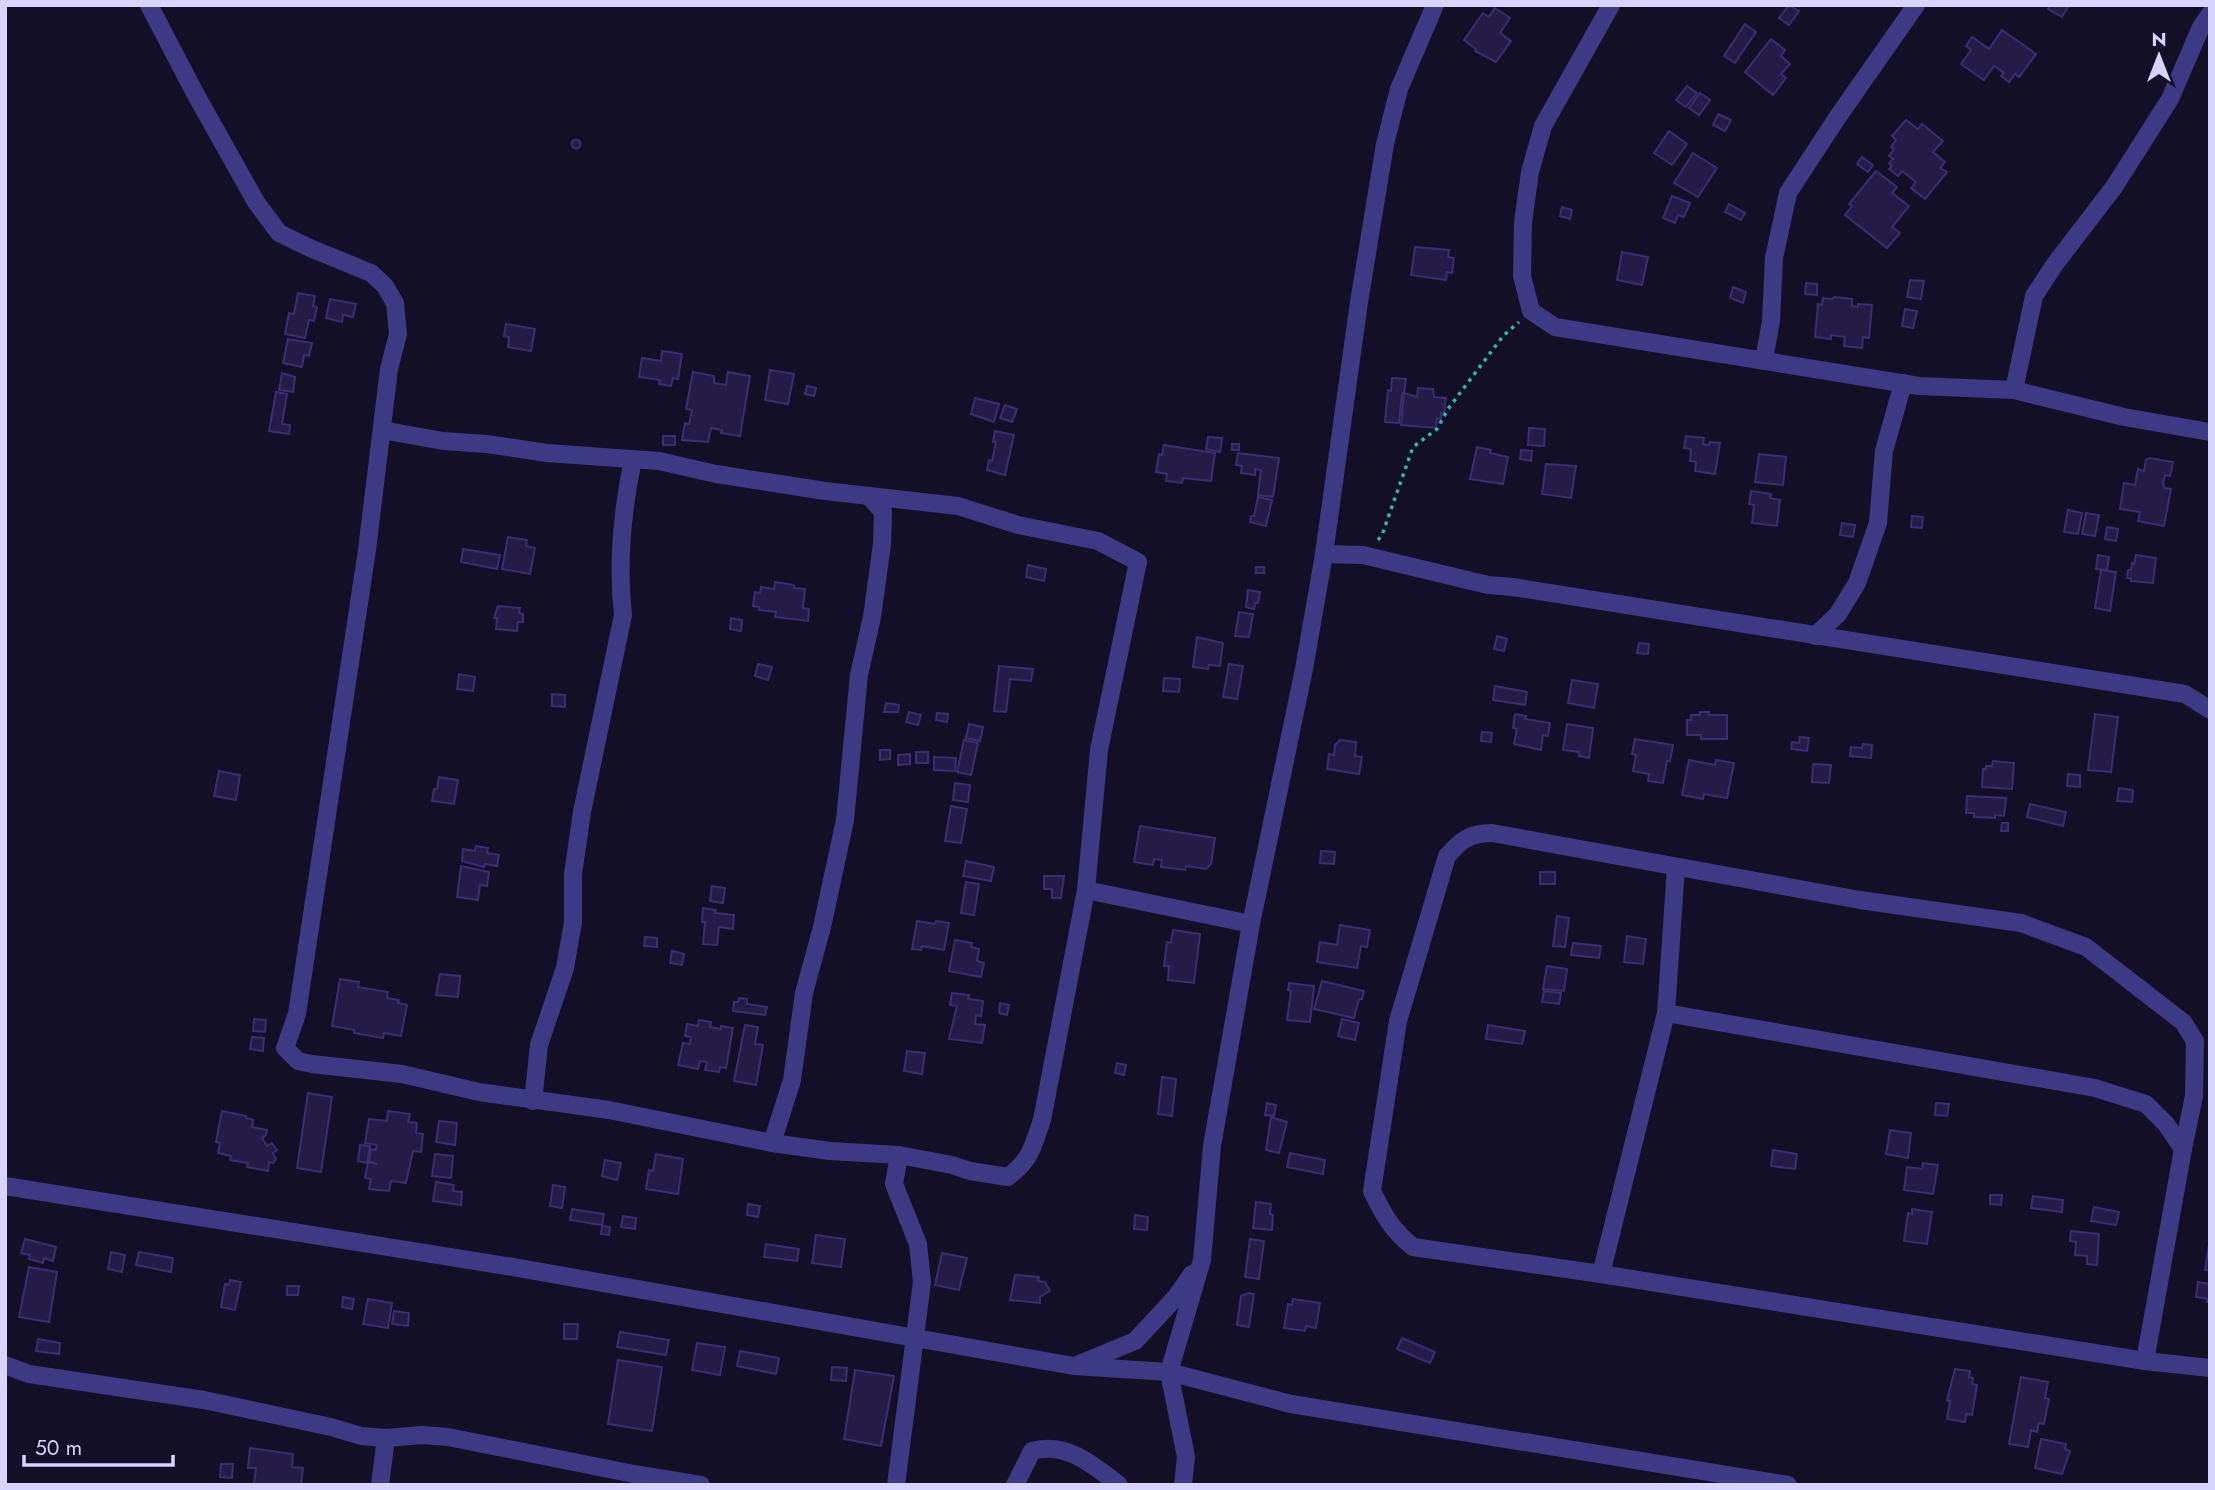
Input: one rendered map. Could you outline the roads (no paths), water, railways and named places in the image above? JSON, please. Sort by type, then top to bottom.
[{"type":"street","points":[[149,5],[195,95],[250,192],[279,233],[371,273],[385,286],[395,303],[398,334],[389,369],[365,563],[297,1014],[285,1048],[298,1061],[312,1064],[402,1074],[479,1092],[609,1110],[772,1143],[830,1151],[899,1155],[1008,1177],[1024,1164],[1030,1155],[1042,1120],[1086,890],[1099,750],[1138,562],[1098,541],[1018,525],[958,506],[825,491],[716,474],[659,461],[547,453],[443,441],[382,430]]},
{"type":"street","points":[[1183,1485],[1186,1458],[1169,1372],[1202,1260],[1212,1146],[1251,923],[1304,669],[1324,554],[1359,302],[1385,144],[1399,89],[1435,5]]},
{"type":"street","points":[[1611,5],[1543,126],[1530,172],[1523,222],[1521,276],[1531,311],[1555,327],[1903,383],[2014,390],[2124,417],[2210,432]]},
{"type":"street","points":[[1764,360],[1771,321],[1773,258],[1788,193],[1916,5]]},
{"type":"street","points":[[2014,390],[2034,296],[2114,187],[2163,110],[2201,27],[2210,14]]},
{"type":"street","points":[[1815,635],[1838,614],[1857,583],[1878,523],[1884,451],[1903,383]]},
{"type":"street","points":[[533,1101],[539,1045],[565,968],[573,922],[573,874],[582,811],[623,615],[619,556],[623,508],[633,460]]},
{"type":"street","points":[[772,1143],[792,1080],[804,993],[822,927],[845,820],[859,675],[872,617],[882,544],[883,512],[870,496]]},
{"type":"street","points":[[1324,554],[1363,555],[1488,585],[2185,694],[2210,710]]},
{"type":"street","points":[[2146,1361],[2194,1096],[2196,1041],[2183,1022],[2086,947],[2021,923],[1860,900],[1492,833],[1471,835],[1459,842],[1447,856],[1398,1021],[1372,1191],[1384,1217],[1395,1232],[1413,1247],[1601,1274],[2146,1361],[2210,1368]]},
{"type":"street","points":[[1601,1274],[1666,1013],[1676,867]]},
{"type":"street","points":[[1086,890],[1251,923]]},
{"type":"street","points":[[1666,1013],[2095,1088],[2146,1104],[2166,1124],[2183,1149]]},
{"type":"street","points":[[896,1485],[922,1282],[918,1244],[894,1184],[899,1155]]},
{"type":"street","points":[[5,1186],[513,1267],[1074,1366],[1169,1372],[1291,1404],[1788,1485]]},
{"type":"street","points":[[1074,1366],[1135,1341],[1176,1297],[1202,1260]]},
{"type":"street","points":[[5,1365],[29,1374],[204,1400],[361,1436],[447,1437],[674,1483],[701,1485]]},
{"type":"street","points":[[380,1485],[386,1438]]},
{"type":"street","points":[[1015,1485],[1032,1451],[1046,1447],[1072,1452],[1119,1485]]}]
